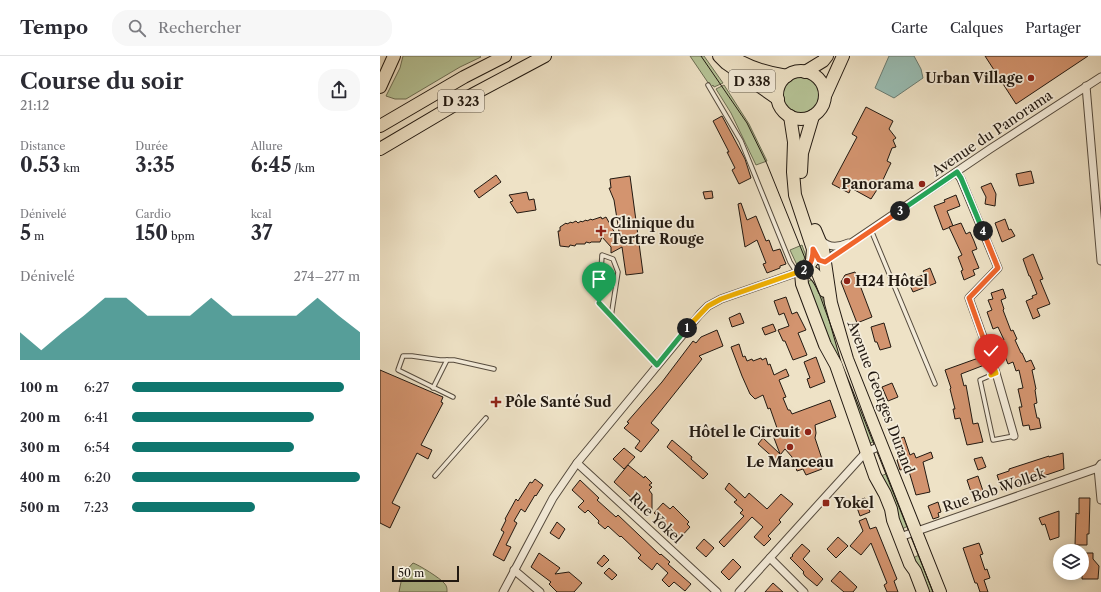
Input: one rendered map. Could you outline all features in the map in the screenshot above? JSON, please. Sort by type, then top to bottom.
[{"type":"main road","points":[[380,86],[394,56]]},
{"type":"main road","name":"D 323","points":[[380,126],[464,77],[505,56]]},
{"type":"main road","name":"D 323","points":[[380,149],[468,97],[545,56]]},
{"type":"main road","name":"D 338","points":[[719,56],[726,63],[778,99]]},
{"type":"main road","name":"D 338","points":[[731,56],[750,67],[763,72],[787,76]]},
{"type":"main road","points":[[805,72],[819,64],[827,56]]},
{"type":"main road","points":[[825,96],[824,87],[820,80],[813,74],[795,72],[787,76],[779,86],[778,99],[782,110],[790,116],[800,119],[813,116],[822,108],[825,96],[843,56]]},
{"type":"main road","points":[[790,116],[794,142],[793,172],[795,195],[813,249],[812,262],[807,268],[801,271]]},
{"type":"main road","name":"Avenue Georges Durand","points":[[813,116],[806,137],[800,164],[801,188],[805,205],[822,249],[831,303],[847,359],[883,445],[940,592]]},
{"type":"main road","points":[[801,271],[810,270],[817,276],[831,303]]},
{"type":"main road","points":[[801,271],[800,276],[802,284],[825,345],[836,365],[866,452],[878,483],[888,502],[893,520],[923,592]]},
{"type":"street","name":"Avenue du Panorama","points":[[825,262],[942,182],[1101,77]]},
{"type":"street","points":[[1086,86],[1101,261]]},
{"type":"street","points":[[957,172],[961,178],[998,268],[969,298],[996,373],[1014,436]]},
{"type":"street","name":"Avenue du Panorama","points":[[817,234],[825,244],[832,246],[845,245],[857,239]]},
{"type":"street","points":[[813,249],[819,260],[825,262]]},
{"type":"street","points":[[503,592],[553,498],[577,463],[678,339],[708,306],[721,299],[801,271]]},
{"type":"street","points":[[782,278],[792,277],[802,284]]},
{"type":"street","points":[[739,592],[866,452],[883,445]]},
{"type":"street","name":"Rue Yokel","points":[[577,463],[717,592]]},
{"type":"street","name":"Rue Bob Wollek","points":[[900,537],[1100,466],[1101,500]]},
{"type":"street","points":[[770,558],[804,592]]},
{"type":"street","points":[[514,570],[540,592]]},
{"type":"lane","points":[[708,85],[741,140],[790,262],[801,271]]},
{"type":"lane","points":[[871,230],[935,384]]},
{"type":"lane","points":[[611,317],[618,272],[613,259],[602,255],[599,303],[611,317],[657,365]]},
{"type":"lane","points":[[453,397],[398,370],[403,356],[454,360],[494,369]]},
{"type":"lane","points":[[433,388],[447,360]]},
{"type":"lane","points":[[996,373],[980,380],[993,440],[1014,436]]},
{"type":"lane","points":[[435,476],[486,418]]},
{"type":"green space","points":[[403,56],[481,57],[460,67],[406,99],[395,99],[386,96],[400,68]]},
{"type":"green space","points":[[690,56],[704,56],[723,83],[714,87],[713,85],[711,87]]},
{"type":"green space","points":[[797,77],[805,77],[817,86],[820,96],[817,106],[811,112],[805,115],[797,115],[785,106],[782,100],[782,92],[791,80]]},
{"type":"green space","points":[[724,85],[749,124],[767,161],[756,165],[731,113],[716,89]]},
{"type":"green space","points":[[802,245],[806,256],[802,262],[797,265],[790,250]]},
{"type":"green space","points":[[812,279],[818,286],[875,441],[868,444],[808,285],[808,282]]},
{"type":"green space","points":[[888,473],[908,526],[902,529],[881,476]]},
{"type":"green space","points":[[919,555],[934,592],[927,592],[913,558]]},
{"type":"green space","points":[[413,563],[442,581],[447,588],[447,592],[399,592],[405,572]]},
{"type":"water","points":[[889,56],[914,56],[921,69],[923,78],[894,98],[875,88]]},
{"type":"building","name":"Urban Village","points":[[985,56],[1088,56],[1016,104]]},
{"type":"building","points":[[866,107],[893,121],[889,129],[896,138],[893,140],[896,147],[892,148],[887,161],[891,163],[882,182],[871,199],[851,188],[849,193],[832,184],[857,137],[852,134]]},
{"type":"building","points":[[722,116],[745,159],[751,178],[739,184],[732,170],[735,168],[727,152],[729,152],[713,121]]},
{"type":"building","points":[[1031,171],[1034,183],[1019,186],[1016,174]]},
{"type":"building","points":[[496,175],[501,182],[479,198],[474,191]]},
{"type":"building","points":[[630,176],[643,273],[626,275],[622,247],[611,253],[611,247],[602,237],[600,242],[586,242],[585,244],[576,244],[575,246],[570,245],[569,247],[560,246],[558,231],[560,231],[560,227],[566,223],[576,221],[578,223],[581,221],[601,217],[602,219],[606,217],[621,244],[614,200],[609,188],[611,188],[610,179]]},
{"type":"building","points":[[991,183],[996,194],[995,206],[985,204],[986,197],[981,187]]},
{"type":"building","points":[[712,191],[713,198],[705,199],[703,192]]},
{"type":"building","points":[[527,192],[529,200],[534,199],[536,210],[517,213],[510,202],[513,201],[509,195]]},
{"type":"building","points":[[956,195],[960,206],[947,211],[953,226],[943,230],[934,206],[945,202],[944,200]]},
{"type":"building","points":[[741,203],[747,220],[756,216],[766,241],[769,240],[773,251],[780,249],[786,264],[780,266],[780,268],[767,273],[763,264],[766,263],[757,240],[745,247],[738,204]]},
{"type":"building","points":[[1005,219],[1009,230],[1011,229],[1015,236],[1002,242],[995,223]]},
{"type":"building","points":[[961,223],[966,234],[970,232],[974,241],[977,249],[972,251],[979,268],[973,270],[975,275],[964,280],[961,271],[963,270],[958,257],[962,255],[949,227]]},
{"type":"building","points":[[1033,254],[1043,279],[1040,280],[1050,304],[1037,309],[1040,316],[1033,319],[1026,301],[1033,298],[1032,296],[1037,294],[1023,259]]},
{"type":"building","points":[[930,268],[936,283],[913,292],[908,281],[925,274],[923,271]]},
{"type":"building","points":[[855,272],[872,317],[857,323],[841,282],[845,275]]},
{"type":"building","points":[[1003,289],[1006,298],[1001,300],[1011,331],[1013,330],[1017,339],[1015,340],[1026,362],[1031,360],[1035,369],[1032,370],[1037,403],[1034,404],[1041,428],[1030,430],[1029,425],[1023,426],[1019,407],[1022,407],[1018,389],[1023,388],[1019,370],[1016,371],[1013,362],[1008,364],[999,341],[1004,340],[998,327],[993,329],[987,312],[992,310],[988,300],[993,299],[991,293]]},
{"type":"building","points":[[786,297],[792,314],[797,312],[806,330],[798,333],[807,355],[793,360],[785,341],[783,341],[778,330],[789,326],[784,313],[779,315],[774,301]]},
{"type":"building","points":[[740,313],[744,323],[732,327],[729,318]]},
{"type":"building","points":[[884,323],[891,347],[880,350],[877,342],[875,342],[871,327]]},
{"type":"building","points":[[773,324],[776,331],[765,335],[762,328]]},
{"type":"building","points":[[717,330],[723,346],[699,356],[702,359],[651,423],[659,430],[641,452],[635,448],[640,441],[624,428],[629,423],[627,422],[662,382],[693,341],[696,343],[701,337]]},
{"type":"building","points":[[739,344],[743,357],[745,356],[747,361],[752,359],[753,361],[761,358],[762,360],[766,358],[774,375],[786,369],[789,376],[779,380],[786,397],[783,398],[788,410],[790,410],[792,414],[830,400],[836,417],[815,425],[815,438],[823,462],[820,463],[822,469],[806,475],[803,469],[797,471],[792,457],[785,449],[776,460],[758,444],[763,438],[780,454],[771,430],[777,428],[770,408],[768,409],[763,395],[755,399],[750,394],[731,347]]},
{"type":"building","points":[[984,356],[987,364],[961,374],[964,386],[966,385],[973,424],[978,423],[983,442],[967,445],[960,418],[955,419],[953,409],[955,409],[951,388],[945,370]]},
{"type":"building","points":[[816,357],[825,382],[810,388],[807,379],[810,378],[804,362]]},
{"type":"building","points":[[380,370],[443,397],[441,402],[443,403],[421,445],[432,450],[428,459],[417,453],[392,503],[400,507],[390,528],[380,523]]},
{"type":"building","points":[[892,383],[898,397],[888,401],[882,387]]},
{"type":"building","points":[[904,437],[910,455],[914,453],[916,458],[931,452],[933,458],[923,462],[930,492],[916,495],[908,468],[900,470],[897,460],[899,459],[893,441]]},
{"type":"building","points":[[672,440],[692,457],[691,459],[708,474],[703,479],[667,447]]},
{"type":"building","points":[[624,448],[635,457],[624,469],[613,459]]},
{"type":"building","points":[[1063,453],[1064,469],[1002,490],[997,475],[1009,471],[1009,469]]},
{"type":"building","points":[[982,457],[986,467],[978,470],[974,459]]},
{"type":"building","points":[[628,465],[644,478],[645,476],[652,483],[649,485],[652,487],[649,490],[652,494],[652,511],[649,508],[646,511],[614,482]]},
{"type":"building","points":[[978,476],[983,491],[972,495],[967,480]]},
{"type":"building","points":[[535,479],[543,485],[525,512],[521,509],[514,521],[517,523],[506,545],[511,547],[504,561],[493,555],[504,532],[501,530],[506,520],[505,519],[516,499],[518,501],[530,482],[532,483]]},
{"type":"building","points":[[580,480],[599,498],[597,500],[616,517],[618,515],[660,555],[661,554],[670,562],[668,564],[691,584],[685,591],[674,582],[669,587],[662,580],[668,573],[657,563],[652,570],[638,558],[641,555],[621,536],[620,537],[608,526],[605,529],[598,523],[599,521],[588,510],[585,513],[578,507],[584,501],[572,490]]},
{"type":"building","points":[[729,483],[745,498],[749,493],[767,509],[781,494],[793,504],[779,520],[781,522],[768,536],[771,539],[764,546],[754,537],[763,527],[752,517],[724,547],[719,542],[744,516],[740,513],[743,510],[734,502],[737,500],[725,489]]},
{"type":"building","points":[[865,498],[870,512],[860,516],[855,502]]},
{"type":"building","points":[[1079,498],[1090,498],[1089,534],[1087,534],[1087,544],[1075,544],[1076,513],[1079,514]]},
{"type":"building","points":[[938,502],[941,512],[938,513],[939,517],[933,519],[928,506]]},
{"type":"building","points":[[663,503],[670,509],[673,506],[689,522],[687,524],[690,527],[679,539],[662,524],[664,522],[654,513]]},
{"type":"building","points":[[1059,511],[1059,537],[1050,540],[1045,524],[1042,525],[1039,518]]},
{"type":"building","points":[[866,518],[870,529],[876,527],[897,579],[894,581],[898,592],[887,592],[884,585],[887,583],[871,543],[861,555],[850,546],[863,531],[859,521]]},
{"type":"building","points":[[557,522],[565,529],[559,539],[550,533]]},
{"type":"building","points":[[838,537],[848,546],[836,558],[827,549]]},
{"type":"building","points":[[704,539],[714,548],[706,557],[696,548]]},
{"type":"building","points":[[979,543],[983,554],[980,555],[985,570],[987,569],[990,578],[984,580],[988,592],[980,592],[977,583],[975,583],[963,548]]},
{"type":"building","points":[[802,544],[810,551],[803,559],[823,579],[817,586],[805,576],[803,573],[804,572],[790,558]]},
{"type":"building","points":[[539,553],[560,568],[555,574],[569,572],[582,583],[574,592],[557,592],[549,584],[551,582],[531,567]]},
{"type":"building","points":[[1089,553],[1093,553],[1093,559],[1099,566],[1098,579],[1089,579]]},
{"type":"building","points":[[604,555],[609,560],[602,567],[597,563]]},
{"type":"building","points":[[733,559],[741,567],[729,580],[721,572]]},
{"type":"building","points":[[609,568],[617,575],[612,580],[604,573]]},
{"type":"building","points":[[840,571],[857,587],[853,592],[844,592],[831,581]]},
{"type":"building","points":[[773,583],[783,592],[765,592]]},
{"type":"tram line","points":[[701,56],[747,123],[767,164],[819,293],[865,419],[933,592]]},
{"type":"place","name":"Urban Village","points":[[1031,78]]},
{"type":"place","name":"Panorama","points":[[922,184]]},
{"type":"place","name":"Clinique du Tertre Rouge","points":[[601,231]]},
{"type":"place","name":"H24 Hôtel","points":[[847,281]]},
{"type":"place","name":"Pôle Santé Sud","points":[[496,402]]},
{"type":"place","name":"Hôtel le Circuit","points":[[808,432]]},
{"type":"place","name":"Le Manceau","points":[[790,447]]},
{"type":"place","name":"Yokel","points":[[826,503]]},
{"type":"route","points":[[599,303],[657,365],[708,306],[721,299],[806,269],[812,262],[813,249],[817,258],[825,262],[957,172],[961,178],[998,268],[969,298],[996,373],[991,375]]}]
